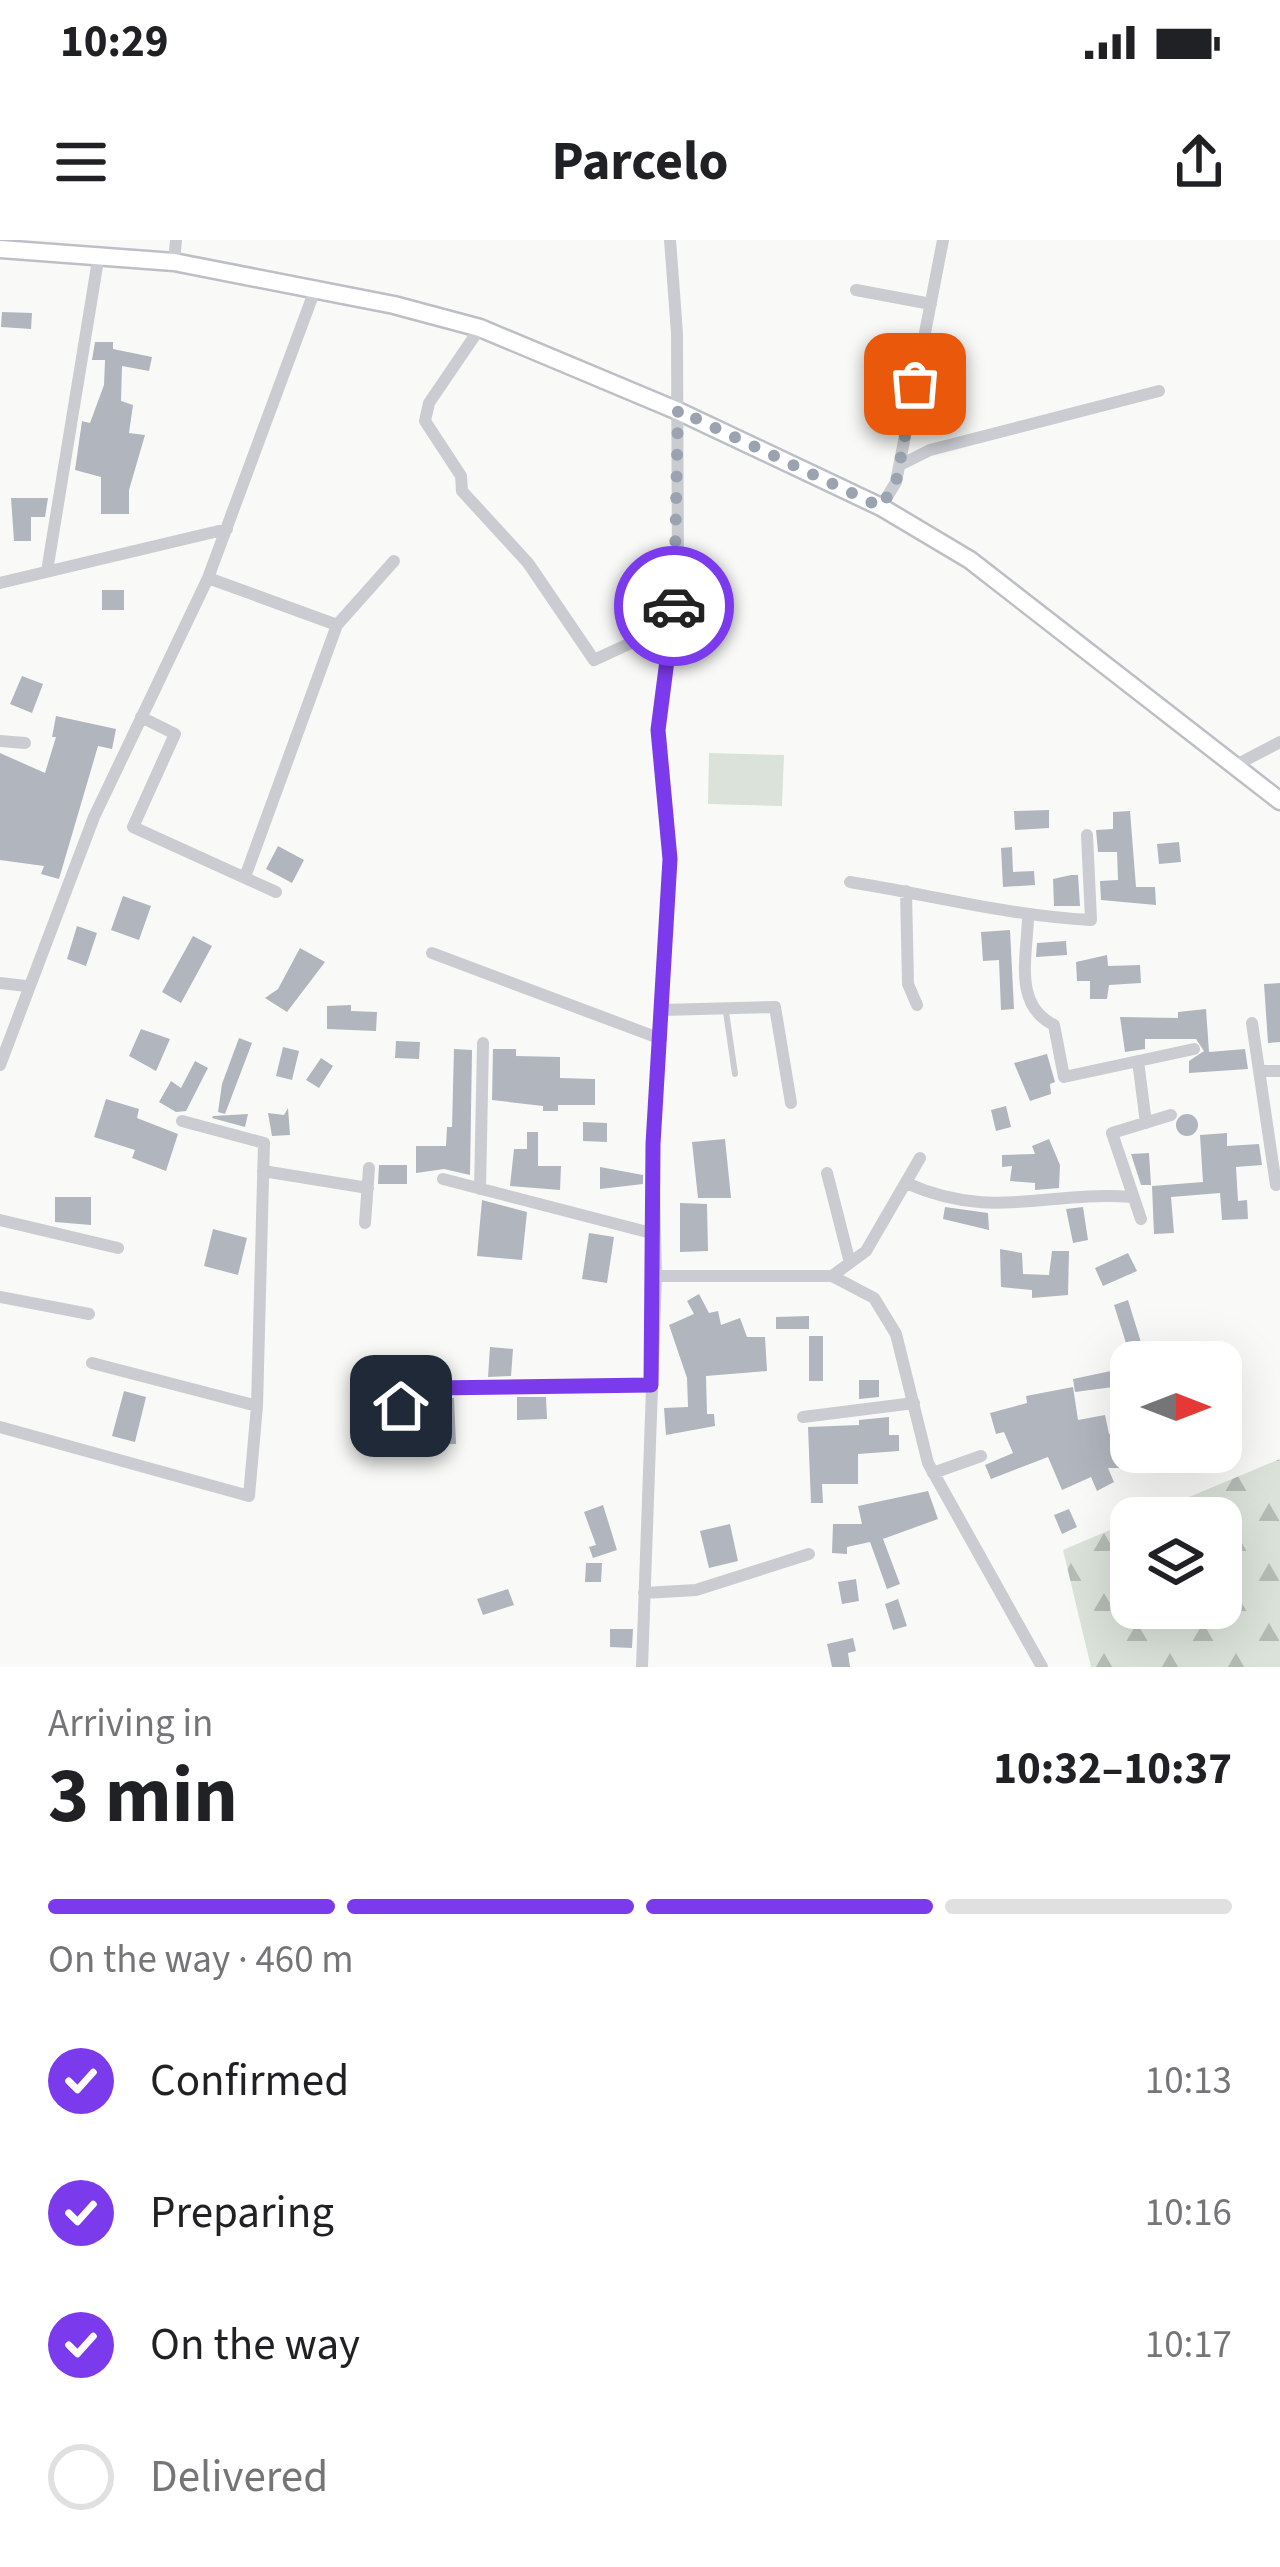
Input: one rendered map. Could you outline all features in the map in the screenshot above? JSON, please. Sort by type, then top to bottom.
[{"type":"street","points":[[173,262],[176,240]]},
{"type":"street","points":[[642,1667],[656,1276],[653,1144],[670,859],[658,730],[678,580],[678,410],[670,240]]},
{"type":"street","points":[[881,507],[900,464],[943,240]]},
{"type":"street","points":[[0,250],[40,244],[316,287],[480,328],[678,410],[881,507],[970,560],[1280,801]]},
{"type":"street","points":[[47,572],[98,254]]},
{"type":"street","points":[[0,1065],[26,986],[141,717],[208,578],[316,287]]},
{"type":"street","points":[[856,290],[931,304]]},
{"type":"street","points":[[480,328],[429,403],[424,422],[461,476],[462,491],[528,563],[594,660],[672,624]]},
{"type":"street","points":[[900,464],[930,450],[1159,391]]},
{"type":"street","points":[[0,583],[227,529]]},
{"type":"street","points":[[245,878],[337,626],[394,561]]},
{"type":"street","points":[[208,578],[337,626]]},
{"type":"street","points":[[141,717],[175,734],[133,827],[276,892]]},
{"type":"street","points":[[0,741],[25,743]]},
{"type":"street","points":[[1234,766],[1280,742]]},
{"type":"street","points":[[850,882],[997,905],[1028,917],[1091,920],[1087,835]]},
{"type":"street","points":[[906,891],[908,984],[917,1005]]},
{"type":"street","points":[[1028,917],[1025,995],[1035,1016],[1054,1025],[1064,1077],[1194,1049]]},
{"type":"street","points":[[432,953],[661,1039]]},
{"type":"street","points":[[0,983],[26,986]]},
{"type":"street","points":[[662,1010],[775,1007],[791,1103]]},
{"type":"street","points":[[1252,1023],[1276,1185]]},
{"type":"street","points":[[480,1189],[483,1043]]},
{"type":"street","points":[[1138,1061],[1145,1123]]},
{"type":"street","points":[[1259,1071],[1280,1071]]},
{"type":"street","points":[[1141,1219],[1112,1133],[1171,1115]]},
{"type":"street","points":[[0,1426],[249,1496],[257,1406],[264,1143],[182,1121]]},
{"type":"street","points":[[832,1276],[873,1240],[920,1158]]},
{"type":"street","points":[[365,1223],[369,1168]]},
{"type":"street","points":[[263,1172],[368,1188]]},
{"type":"street","points":[[827,1173],[850,1263]]},
{"type":"street","points":[[443,1179],[655,1234]]},
{"type":"street","points":[[906,1184],[945,1201],[998,1207],[1098,1194],[1133,1197]]},
{"type":"street","points":[[0,1220],[118,1248]]},
{"type":"street","points":[[656,1276],[832,1276],[874,1298],[896,1334],[933,1473],[1042,1667]]},
{"type":"street","points":[[0,1297],[89,1314]]},
{"type":"street","points":[[92,1363],[257,1406]]},
{"type":"street","points":[[401,1406],[433,1388],[651,1385]]},
{"type":"street","points":[[803,1417],[914,1403]]},
{"type":"street","points":[[933,1473],[981,1456]]},
{"type":"street","points":[[644,1593],[696,1590],[809,1554]]},
{"type":"lane","points":[[726,1008],[735,1074]]},
{"type":"green space","points":[[709,753],[784,755],[782,806],[708,804]]},
{"type":"green space","points":[[1280,1459],[1280,1667],[1091,1667],[1063,1550],[1110,1530],[1110,1629],[1242,1629],[1242,1497],[1189,1497]]},
{"type":"building","points":[[2,312],[32,313],[31,329],[1,327]]},
{"type":"building","points":[[95,342],[113,342],[113,349],[152,357],[149,371],[122,366],[121,401],[133,405],[129,433],[145,435],[129,490],[129,514],[101,514],[101,477],[75,470],[82,421],[90,423],[104,385],[105,360],[92,360]]},
{"type":"building","points":[[11,498],[48,498],[45,517],[31,517],[31,541],[14,541]]},
{"type":"building","points":[[102,590],[124,590],[124,610],[102,610]]},
{"type":"building","points":[[22,676],[43,684],[32,713],[10,704]]},
{"type":"building","points":[[56,716],[116,729],[112,749],[98,746],[59,879],[41,874],[44,866],[0,860],[0,753],[45,773],[56,737],[52,737]]},
{"type":"building","points":[[1049,810],[1049,828],[1015,830],[1014,811]]},
{"type":"building","points":[[1130,811],[1136,887],[1155,887],[1156,905],[1101,900],[1100,881],[1118,880],[1117,852],[1098,852],[1096,830],[1113,829],[1113,812]]},
{"type":"building","points":[[1179,842],[1181,862],[1159,864],[1157,844]]},
{"type":"building","points":[[278,846],[304,860],[292,883],[266,869]]},
{"type":"building","points":[[1012,847],[1013,872],[1034,871],[1035,885],[1003,887],[1001,848]]},
{"type":"building","points":[[1078,875],[1080,906],[1054,906],[1053,879]]},
{"type":"building","points":[[123,896],[151,906],[139,940],[111,930]]},
{"type":"building","points":[[77,926],[97,933],[86,966],[67,959]]},
{"type":"building","points":[[1010,930],[1014,1009],[1001,1010],[999,960],[983,961],[981,932]]},
{"type":"building","points":[[193,936],[212,946],[181,1003],[162,992]]},
{"type":"building","points":[[1066,941],[1067,955],[1036,957],[1037,943]]},
{"type":"building","points":[[300,948],[325,962],[287,1012],[265,998],[278,989]]},
{"type":"building","points":[[1107,955],[1108,966],[1140,965],[1141,983],[1109,985],[1107,999],[1090,999],[1090,981],[1077,981],[1076,962]]},
{"type":"building","points":[[1280,983],[1280,1042],[1268,1043],[1264,984]]},
{"type":"building","points":[[351,1005],[351,1011],[377,1012],[376,1031],[327,1029],[327,1006]]},
{"type":"building","points":[[1206,1009],[1209,1052],[1245,1049],[1248,1069],[1189,1073],[1189,1061],[1204,1051],[1196,1039],[1145,1039],[1145,1049],[1125,1052],[1120,1017],[1178,1018],[1178,1012]]},
{"type":"building","points":[[141,1029],[170,1039],[156,1071],[129,1056]]},
{"type":"building","points":[[239,1038],[252,1043],[225,1114],[218,1112],[222,1084]]},
{"type":"building","points":[[396,1041],[420,1042],[419,1059],[395,1058]]},
{"type":"building","points":[[283,1047],[299,1051],[292,1080],[276,1076]]},
{"type":"building","points":[[454,1049],[472,1050],[470,1175],[444,1169],[416,1173],[416,1146],[446,1146],[447,1127],[452,1127]]},
{"type":"building","points":[[493,1049],[516,1049],[516,1056],[560,1057],[560,1078],[595,1079],[595,1105],[558,1105],[558,1111],[543,1111],[543,1106],[492,1100]]},
{"type":"building","points":[[1047,1054],[1055,1082],[1050,1084],[1051,1094],[1030,1101],[1014,1063]]},
{"type":"building","points":[[321,1058],[333,1066],[319,1088],[306,1080]]},
{"type":"building","points":[[195,1061],[208,1068],[186,1111],[176,1112],[159,1102],[171,1081],[181,1088]]},
{"type":"building","points":[[106,1099],[139,1109],[137,1118],[178,1134],[166,1171],[132,1158],[135,1150],[94,1137]]},
{"type":"building","points":[[1006,1106],[1011,1127],[996,1131],[991,1110]]},
{"type":"building","points":[[288,1108],[290,1135],[272,1136],[268,1113],[284,1115]]},
{"type":"building","points":[[248,1114],[245,1127],[212,1118],[213,1116]]},
{"type":"building","points":[[1187,1114],[1198,1125],[1187,1136],[1176,1125]]},
{"type":"building","points":[[583,1122],[607,1123],[607,1142],[583,1141]]},
{"type":"building","points":[[527,1132],[538,1132],[538,1166],[561,1166],[560,1190],[510,1186],[514,1149],[527,1149]]},
{"type":"building","points":[[1227,1133],[1227,1146],[1259,1144],[1262,1165],[1236,1167],[1238,1201],[1247,1200],[1248,1219],[1222,1220],[1220,1193],[1171,1197],[1174,1233],[1154,1234],[1152,1186],[1203,1182],[1200,1135]]},
{"type":"building","points":[[725,1139],[731,1198],[698,1198],[692,1142]]},
{"type":"building","points":[[1049,1139],[1060,1165],[1059,1188],[1035,1190],[1035,1183],[1010,1181],[1012,1166],[1002,1167],[1002,1155],[1035,1154],[1032,1146]]},
{"type":"building","points":[[1149,1153],[1151,1185],[1141,1185],[1131,1154]]},
{"type":"building","points":[[379,1165],[407,1165],[407,1184],[378,1184]]},
{"type":"building","points":[[600,1167],[643,1175],[643,1184],[600,1189]]},
{"type":"building","points":[[55,1197],[91,1197],[91,1225],[55,1222]]},
{"type":"building","points":[[482,1200],[527,1212],[522,1260],[477,1256]]},
{"type":"building","points":[[680,1203],[707,1204],[708,1251],[680,1252]]},
{"type":"building","points":[[945,1207],[988,1213],[989,1230],[943,1219]]},
{"type":"building","points":[[1083,1207],[1088,1240],[1073,1243],[1066,1209]]},
{"type":"building","points":[[213,1229],[247,1238],[238,1275],[204,1266]]},
{"type":"building","points":[[589,1233],[614,1237],[607,1283],[582,1279]]},
{"type":"building","points":[[1000,1249],[1022,1253],[1023,1274],[1049,1275],[1052,1251],[1069,1251],[1068,1295],[1032,1298],[1032,1290],[1001,1287]]},
{"type":"building","points":[[1128,1253],[1137,1271],[1103,1286],[1095,1268]]},
{"type":"building","points":[[699,1294],[709,1313],[718,1311],[721,1325],[740,1318],[747,1337],[765,1337],[767,1371],[706,1376],[707,1414],[714,1414],[715,1426],[666,1435],[664,1408],[688,1407],[687,1378],[669,1325],[694,1314],[687,1301]]},
{"type":"building","points":[[1128,1300],[1141,1341],[1125,1341],[1114,1305]]},
{"type":"building","points":[[809,1316],[809,1329],[776,1329],[776,1317]]},
{"type":"building","points":[[809,1336],[823,1336],[823,1381],[809,1381]]},
{"type":"building","points":[[490,1347],[513,1349],[511,1376],[488,1377]]},
{"type":"building","points":[[1110,1371],[1110,1387],[1075,1392],[1073,1379]]},
{"type":"building","points":[[859,1380],[879,1380],[879,1397],[859,1399]]},
{"type":"building","points":[[1073,1387],[1078,1420],[1105,1415],[1110,1434],[1108,1468],[1114,1482],[1097,1491],[1091,1477],[1062,1490],[1048,1457],[991,1479],[985,1465],[1013,1453],[1004,1432],[996,1434],[990,1413],[1027,1403],[1026,1396]]},
{"type":"building","points":[[124,1391],[146,1397],[135,1442],[112,1436]]},
{"type":"building","points":[[517,1397],[546,1397],[547,1419],[517,1420]]},
{"type":"building","points":[[454,1398],[456,1444],[431,1445],[428,1403]]},
{"type":"building","points":[[889,1417],[889,1435],[899,1435],[899,1451],[858,1454],[858,1484],[822,1484],[823,1503],[811,1503],[808,1427],[859,1425],[859,1420]]},
{"type":"building","points":[[928,1491],[938,1519],[883,1539],[900,1584],[887,1589],[870,1542],[847,1547],[847,1554],[832,1553],[833,1524],[862,1524],[858,1506]]},
{"type":"building","points":[[603,1505],[617,1550],[593,1558],[589,1547],[596,1545],[584,1512]]},
{"type":"building","points":[[1069,1509],[1077,1527],[1062,1534],[1054,1515]]},
{"type":"building","points":[[730,1524],[738,1561],[709,1568],[700,1531]]},
{"type":"building","points":[[586,1563],[602,1563],[601,1582],[585,1582]]},
{"type":"building","points":[[856,1579],[859,1601],[842,1604],[838,1582]]},
{"type":"building","points":[[508,1589],[514,1605],[483,1615],[477,1599]]},
{"type":"building","points":[[898,1599],[907,1626],[893,1630],[885,1604]]},
{"type":"building","points":[[610,1629],[633,1629],[632,1648],[610,1647]]},
{"type":"building","points":[[853,1638],[856,1651],[848,1653],[850,1667],[832,1667],[827,1644]]},
{"type":"way so far","points":[[674,606],[678,410],[881,507],[896,482],[915,384]]},
{"type":"route","points":[[401,1406],[433,1388],[651,1385],[656,1276],[653,1144],[670,859],[658,730],[674,606]]}]
